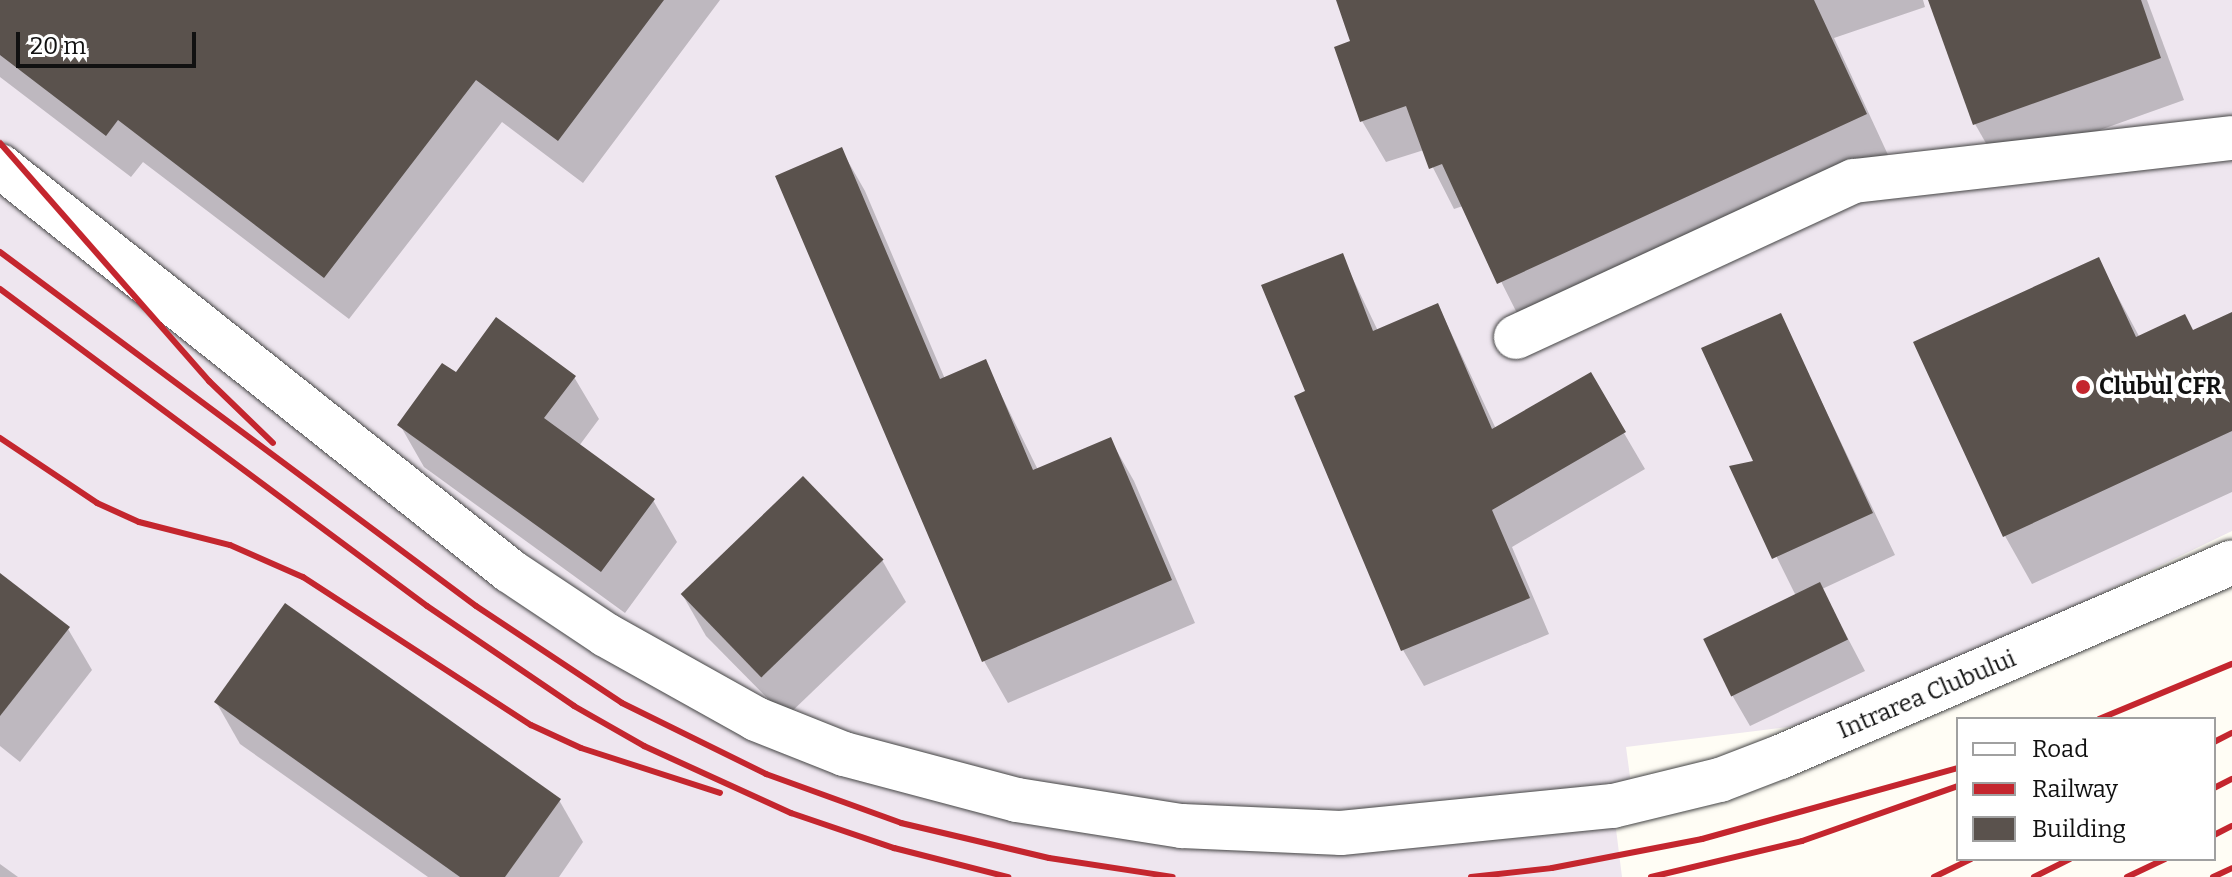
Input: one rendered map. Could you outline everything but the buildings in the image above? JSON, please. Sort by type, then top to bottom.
[{"type":"street","points":[[1516,337],[1854,181],[2232,138]]},
{"type":"street","name":"Intrarea Clubului","points":[[0,166],[510,571],[679,679],[770,725],[844,754],[1017,800],[1182,826],[1341,833],[1613,806],[1720,780],[1780,757],[2232,562]]},
{"type":"shaded area","points":[[0,0],[2232,0],[2232,531],[1838,721],[1626,747],[1631,784],[1611,789],[1622,877],[0,877]]},
{"type":"railway","points":[[0,143],[209,381],[273,443]]},
{"type":"railway","points":[[0,252],[476,606],[622,703],[766,774],[901,823],[1049,858],[1173,877]]},
{"type":"railway","points":[[0,289],[427,606],[574,706],[644,746],[791,813],[894,848],[1008,877]]},
{"type":"railway","points":[[0,438],[97,503],[139,522],[230,545],[303,577],[531,725],[581,748],[720,793]]},
{"type":"railway","points":[[2104,717],[2232,664]]},
{"type":"railway","points":[[2216,741],[2232,733]]},
{"type":"railway","points":[[1471,877],[1552,868],[1702,839],[1956,769]]},
{"type":"railway","points":[[2216,787],[2232,779]]},
{"type":"railway","points":[[1651,877],[1802,841],[1956,787]]},
{"type":"railway","points":[[2216,834],[2232,826]]},
{"type":"railway","points":[[1934,877],[1967,861]]},
{"type":"railway","points":[[2034,877],[2066,861]]},
{"type":"railway","points":[[2127,877],[2161,861]]},
{"type":"railway","points":[[2213,877],[2232,868]]},
{"type":"place","name":"Clubul CFR","points":[[2083,387]]}]
